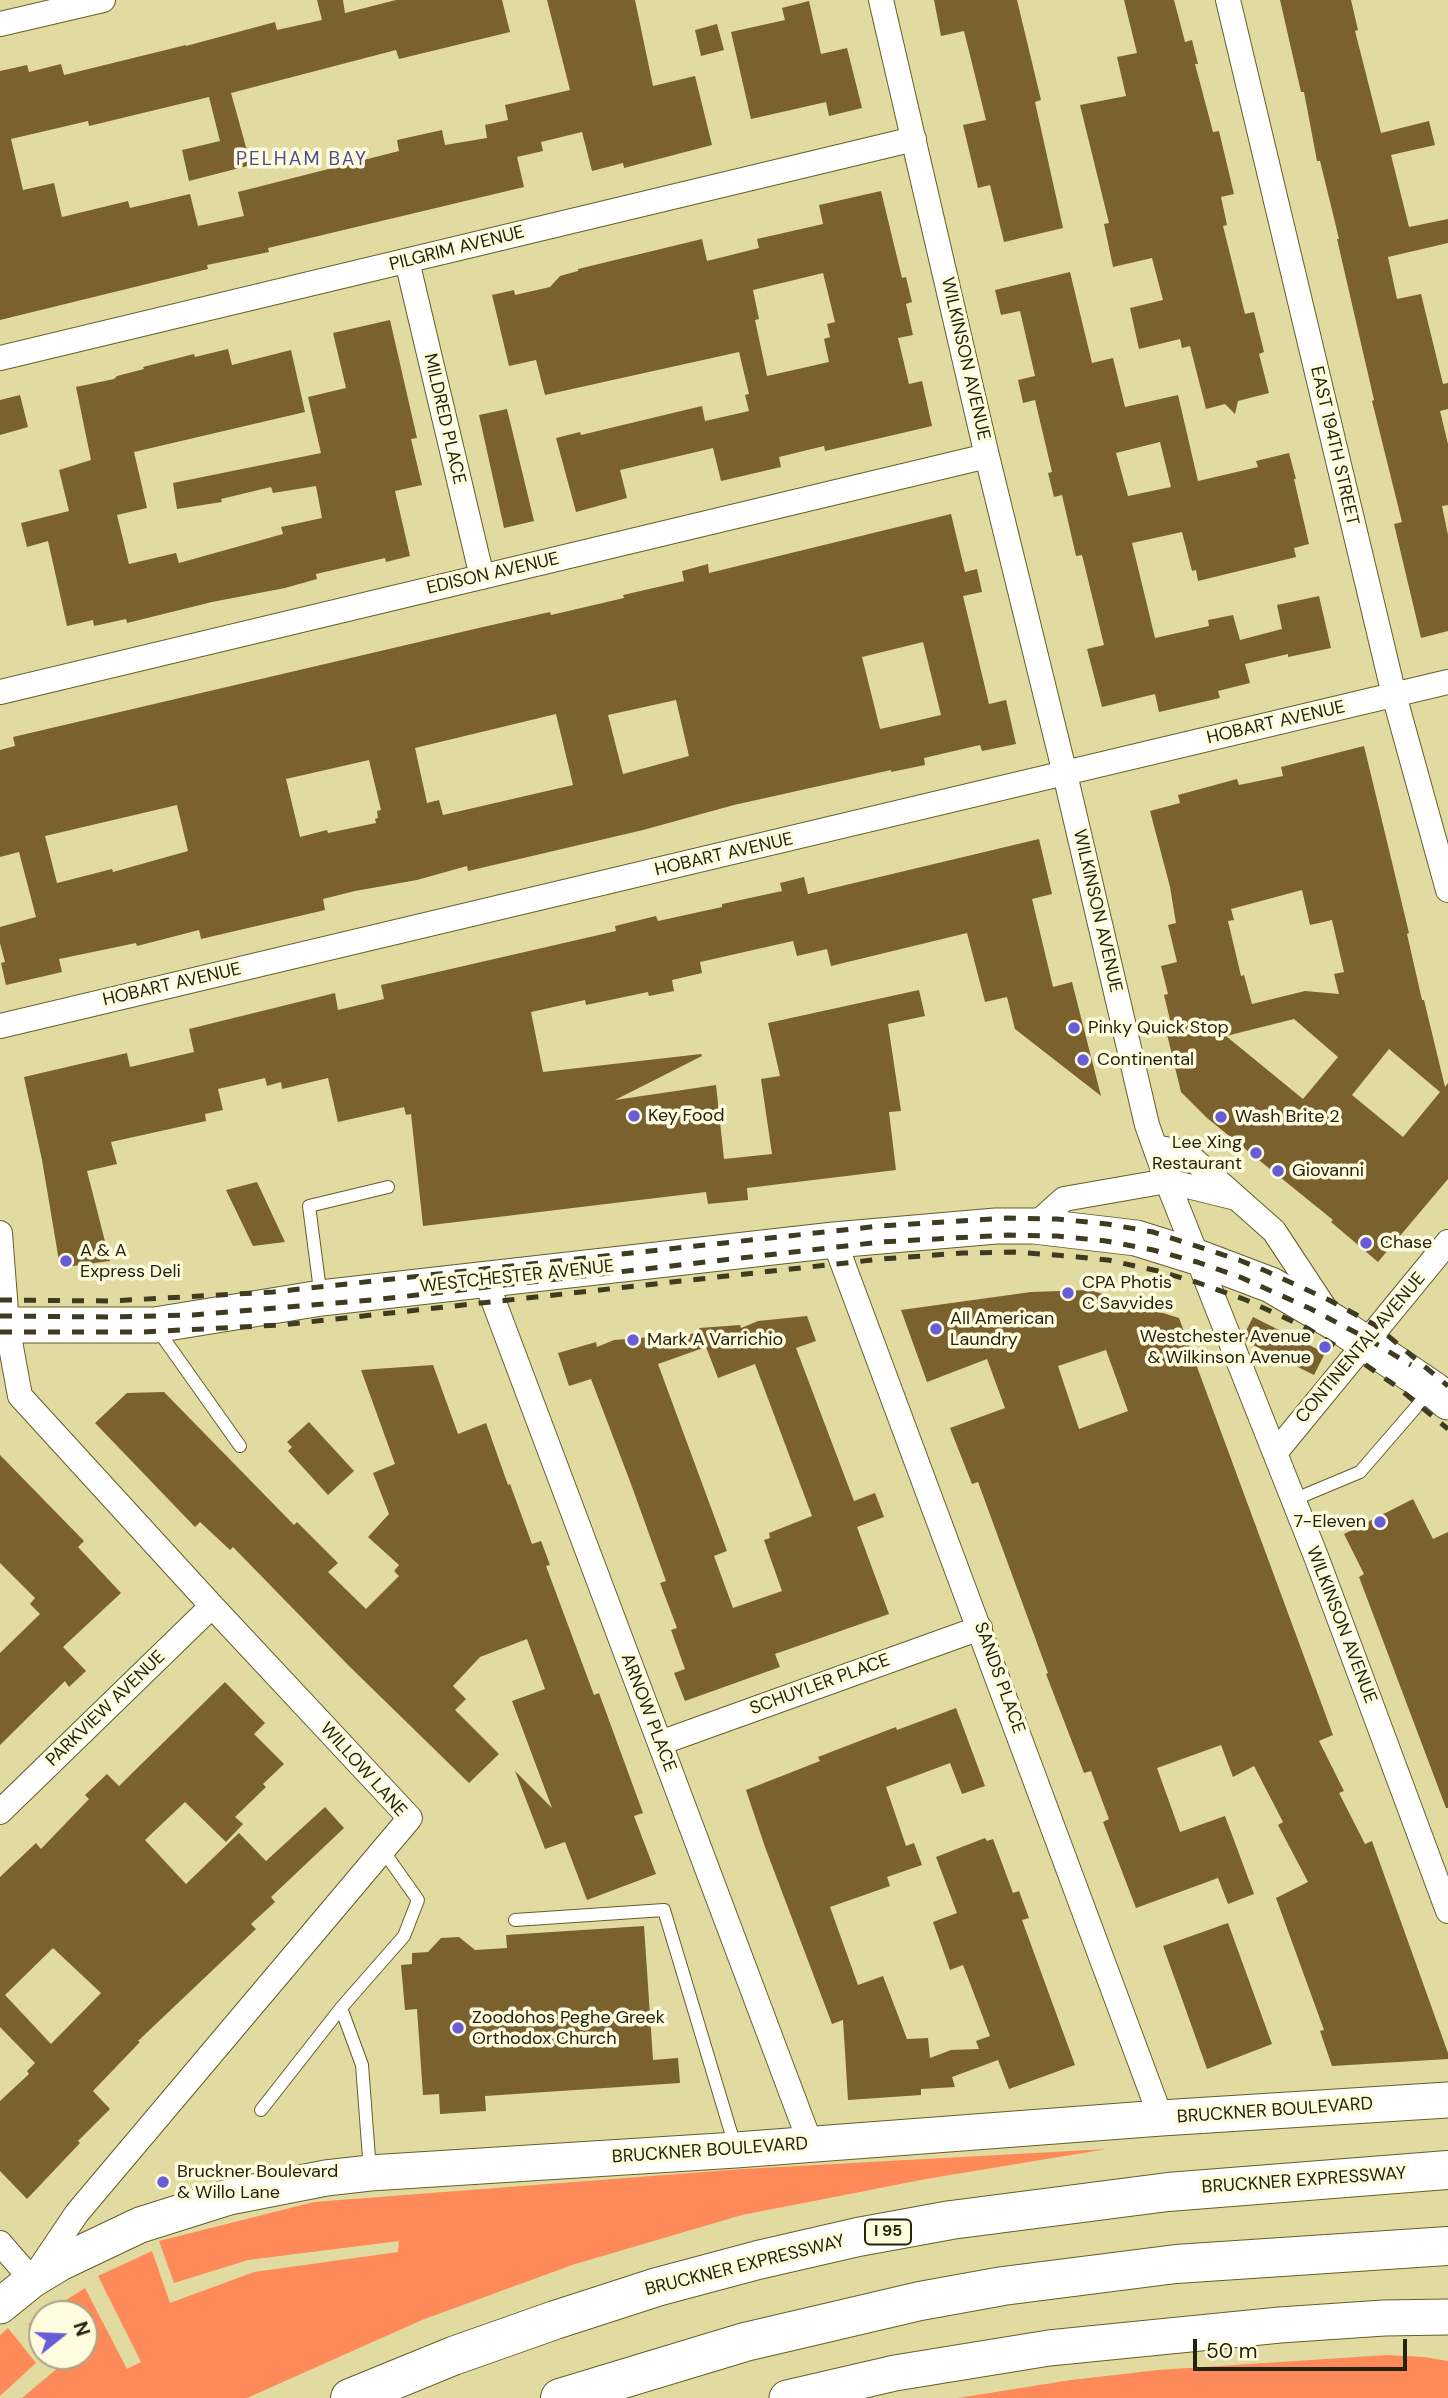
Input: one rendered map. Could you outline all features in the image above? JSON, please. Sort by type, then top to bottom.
[{"type":"highway","name":"BRUCKNER EXPRESSWAY","points":[[350,2398],[453,2356],[555,2319],[758,2260],[858,2237],[951,2220],[1168,2192],[1448,2170]]},
{"type":"highway","points":[[560,2398],[745,2342],[920,2301],[1003,2286],[1176,2264],[1448,2246]]},
{"type":"main road","name":"WESTCHESTER AVENUE","points":[[2,1328],[155,1325],[321,1298],[834,1240],[996,1226],[1034,1226],[1136,1238],[1197,1257],[1271,1285],[1334,1322],[1440,1395]]},
{"type":"main road","name":"BRUCKNER BOULEVARD","points":[[0,2306],[32,2280],[93,2245],[172,2213],[284,2185],[370,2173],[1448,2100]]},
{"type":"main road","points":[[787,2398],[895,2373],[1049,2348],[1280,2325],[1448,2317]]},
{"type":"street","points":[[0,24],[103,0]]},
{"type":"street","name":"WILKINSON AVENUE","points":[[881,0],[986,456],[1065,774],[1147,1125],[1293,1500],[1448,1911]]},
{"type":"street","name":"EAST 194TH STREET","points":[[1227,0],[1394,695],[1448,890]]},
{"type":"street","name":"PILGRIM AVENUE","points":[[0,358],[914,139]]},
{"type":"street","name":"MILDRED PLACE","points":[[407,261],[482,577]]},
{"type":"street","name":"EDISON AVENUE","points":[[0,692],[986,456]]},
{"type":"street","name":"HOBART AVENUE","points":[[0,1026],[1448,682]]},
{"type":"street","name":"WESTCHESTER AVENUE","points":[[1155,1147],[1186,1153],[1274,1231],[1334,1322]]},
{"type":"street","name":"WESTCHESTER AVENUE","points":[[1034,1226],[1064,1199],[1167,1181],[1236,1198]]},
{"type":"street","name":"WILLOW LANE","points":[[0,1233],[2,1328],[20,1396],[410,1818],[77,2213],[32,2280]]},
{"type":"street","name":"SANDS PLACE","points":[[834,1240],[1161,2118]]},
{"type":"street","name":"CONTINENTAL AVENUE","points":[[1275,1453],[1448,1242]]},
{"type":"street","name":"ARNOW PLACE","points":[[486,1281],[811,2145]]},
{"type":"street","name":"PARKVIEW AVENUE","points":[[0,1812],[212,1606]]},
{"type":"street","name":"SCHUYLER PLACE","points":[[660,1743],[980,1628]]},
{"type":"street","points":[[0,2243],[32,2280]]},
{"type":"lane","points":[[321,1298],[310,1206],[388,1188]]},
{"type":"lane","points":[[155,1325],[240,1446]]},
{"type":"lane","points":[[1293,1500],[1360,1472],[1382,1447],[1440,1395]]},
{"type":"lane","points":[[261,2110],[341,2008],[404,1936],[418,1900],[382,1849]]},
{"type":"lane","points":[[515,1920],[664,1910],[736,2150]]},
{"type":"lane","points":[[341,2008],[362,2065],[370,2173]]},
{"type":"shaded area","points":[[1107,2149],[926,2179],[742,2215],[572,2265],[422,2320],[247,2398],[22,2398],[55,2370],[98,2370],[98,2313],[127,2369],[141,2362],[98,2276],[152,2251],[170,2303],[254,2272],[398,2252],[399,2241],[248,2260],[174,2283],[159,2241],[314,2202],[743,2169]]},
{"type":"shaded area","points":[[85,2288],[91,2300],[66,2300]]},
{"type":"shaded area","points":[[8,2328],[28,2353],[28,2370],[0,2396],[0,2335]]},
{"type":"shaded area","points":[[1387,2355],[1448,2361],[1448,2398],[958,2398],[1071,2380],[1158,2370]]},
{"type":"building","points":[[317,0],[343,0],[345,13],[396,0],[502,0],[510,32],[399,59],[396,50],[231,93],[251,165],[189,181],[182,150],[220,141],[209,97],[89,126],[88,121],[11,139],[23,190],[54,183],[62,217],[128,201],[130,208],[190,194],[198,226],[244,216],[238,192],[399,151],[397,140],[442,130],[445,145],[487,138],[485,125],[508,120],[505,105],[570,90],[547,0],[635,0],[653,86],[695,76],[712,145],[624,168],[623,163],[592,171],[582,132],[541,142],[543,151],[517,157],[524,187],[268,248],[269,252],[207,265],[208,269],[0,320],[0,71],[27,65],[29,72],[61,64],[64,75],[275,22],[277,30],[322,20]]},
{"type":"building","points":[[934,0],[1017,0],[1041,100],[1035,102],[1063,228],[1004,242],[990,185],[978,188],[963,125],[986,120],[964,31],[941,36]]},
{"type":"building","points":[[1124,0],[1174,0],[1185,42],[1192,40],[1198,64],[1195,64],[1213,132],[1219,131],[1234,194],[1221,197],[1227,225],[1223,226],[1245,314],[1254,312],[1264,352],[1259,354],[1269,393],[1238,401],[1235,414],[1225,404],[1206,409],[1190,346],[1182,348],[1180,339],[1139,349],[1130,308],[1163,300],[1152,258],[1113,267],[1104,224],[1109,223],[1080,105],[1126,96],[1117,57],[1137,53]]},
{"type":"building","points":[[1280,0],[1351,0],[1358,30],[1355,31],[1381,133],[1429,121],[1435,145],[1391,155],[1409,227],[1448,219],[1448,243],[1388,257],[1397,299],[1421,294],[1443,384],[1448,383],[1448,409],[1440,411],[1448,444],[1448,505],[1442,506],[1448,535],[1448,631],[1421,638],[1394,524],[1402,522],[1372,401],[1374,400],[1339,239],[1320,161],[1317,161],[1304,92],[1301,92]]},
{"type":"building","points":[[809,1],[821,54],[847,48],[862,108],[829,116],[826,102],[751,119],[731,32],[785,20],[782,8]]},
{"type":"building","points":[[717,24],[724,50],[701,56],[695,30]]},
{"type":"building","points":[[881,191],[902,278],[906,277],[912,302],[906,304],[913,335],[898,338],[909,384],[922,381],[932,426],[825,451],[824,446],[779,457],[781,467],[721,481],[713,448],[620,470],[627,498],[576,512],[556,438],[580,432],[581,435],[702,406],[705,421],[749,411],[745,395],[749,394],[739,352],[545,395],[536,360],[509,366],[492,295],[514,290],[515,295],[550,287],[560,276],[578,269],[702,239],[707,261],[759,248],[757,239],[823,224],[819,205]],"holes":[[[823,273],[835,322],[827,324],[830,337],[824,339],[829,362],[767,376],[755,320],[759,319],[753,290]]]},
{"type":"building","points":[[1070,272],[1092,363],[1113,358],[1125,407],[1178,395],[1198,481],[1258,467],[1256,461],[1289,453],[1309,544],[1294,548],[1296,557],[1198,581],[1196,570],[1192,571],[1182,532],[1132,543],[1155,638],[1209,626],[1208,620],[1233,615],[1240,640],[1282,629],[1277,605],[1319,596],[1331,648],[1245,664],[1250,683],[1218,691],[1220,698],[1159,712],[1155,694],[1102,707],[1087,649],[1104,645],[1082,555],[1076,556],[1062,495],[1054,497],[1048,473],[1052,472],[1035,400],[1023,403],[1018,380],[1035,376],[1020,311],[1001,315],[995,290]],"holes":[[[1160,442],[1171,487],[1128,496],[1116,453]]]},
{"type":"building","points":[[390,320],[417,438],[411,439],[422,485],[395,491],[410,556],[386,562],[385,558],[316,574],[317,579],[285,588],[212,602],[127,623],[126,619],[94,626],[93,620],[67,626],[48,541],[27,547],[21,523],[69,511],[59,470],[91,460],[76,387],[114,379],[144,369],[143,367],[194,354],[195,357],[228,349],[232,365],[291,350],[305,412],[134,452],[147,508],[117,515],[129,564],[176,553],[179,563],[283,534],[281,527],[322,518],[316,486],[273,493],[271,487],[221,499],[222,502],[177,509],[173,483],[321,453],[308,397],[346,388],[333,333]]},
{"type":"building","points":[[20,395],[28,427],[0,435],[0,400]]},
{"type":"building","points":[[507,409],[534,521],[504,528],[479,415]]},
{"type":"building","points":[[951,514],[965,572],[977,569],[982,592],[963,596],[989,704],[1006,700],[1016,744],[982,751],[980,745],[924,758],[925,765],[734,805],[643,830],[468,871],[467,866],[417,880],[355,891],[323,899],[325,910],[201,939],[199,930],[137,946],[136,943],[59,959],[62,972],[6,985],[1,963],[5,962],[0,943],[0,927],[36,917],[19,852],[0,857],[0,750],[15,746],[13,737],[483,627],[624,598],[623,595],[684,581],[682,571],[708,564],[709,573]],"holes":[[[923,642],[941,715],[880,729],[862,657]],[[676,700],[689,756],[623,774],[608,715]],[[556,714],[573,785],[443,815],[439,800],[427,803],[415,748]],[[369,760],[381,810],[377,811],[376,823],[300,837],[286,779]],[[177,805],[188,851],[113,872],[112,869],[57,883],[45,836]]]},
{"type":"building","points":[[1364,746],[1409,933],[1407,934],[1422,1000],[1445,1087],[1448,1083],[1448,1179],[1378,1262],[1331,1222],[1333,1220],[1207,1118],[1181,1092],[1165,1026],[1171,1024],[1164,995],[1168,994],[1161,966],[1177,962],[1168,925],[1176,923],[1170,887],[1150,811],[1180,803],[1178,795],[1237,779],[1239,785],[1283,776],[1281,767]],"holes":[[[1302,890],[1310,925],[1332,920],[1344,972],[1334,974],[1339,994],[1305,991],[1252,1004],[1244,975],[1241,976],[1228,921],[1234,920],[1231,909]],[[1294,1019],[1338,1057],[1303,1099],[1226,1036]],[[1389,1049],[1440,1092],[1403,1137],[1352,1095]]]},
{"type":"building","points":[[1039,839],[1052,894],[1032,899],[1053,987],[1072,982],[1101,1096],[1015,1029],[1007,997],[985,1002],[967,933],[831,966],[827,949],[797,956],[793,941],[700,962],[702,973],[672,980],[674,991],[649,996],[648,992],[586,1005],[585,1000],[531,1012],[543,1072],[701,1054],[702,1056],[615,1100],[716,1085],[724,1159],[772,1154],[761,1079],[780,1076],[768,1023],[919,990],[925,1016],[888,1024],[901,1111],[889,1112],[896,1170],[747,1188],[748,1200],[708,1204],[706,1192],[423,1226],[411,1114],[406,1115],[404,1107],[338,1122],[328,1078],[282,1089],[281,1082],[267,1086],[265,1078],[218,1089],[223,1110],[205,1114],[206,1121],[111,1142],[117,1164],[87,1171],[110,1261],[65,1267],[59,1261],[42,1160],[24,1077],[127,1053],[130,1067],[194,1052],[189,1029],[335,993],[338,1010],[384,999],[381,985],[616,931],[615,926],[656,916],[658,921],[722,907],[722,904],[782,891],[780,883],[804,877],[808,894]]},
{"type":"building","points":[[257,1182],[285,1242],[253,1246],[226,1190]]},
{"type":"building","points":[[1090,1290],[1179,1318],[1333,1735],[1319,1741],[1344,1791],[1339,1793],[1365,1844],[1372,1841],[1448,2059],[1332,2066],[1320,2031],[1324,2030],[1276,1898],[1308,1882],[1278,1825],[1283,1822],[1254,1766],[1233,1777],[1221,1745],[1157,1768],[1180,1832],[1225,1816],[1254,1894],[1228,1904],[1218,1878],[1136,1908],[1103,1822],[1109,1819],[1091,1771],[1084,1773],[978,1482],[972,1484],[950,1428],[1005,1408],[987,1359],[927,1382],[901,1310],[1031,1292]],"holes":[[[1106,1350],[1128,1411],[1079,1429],[1058,1366]]]},
{"type":"building","points":[[807,1316],[816,1341],[796,1348],[854,1501],[875,1493],[884,1517],[857,1527],[889,1614],[775,1654],[780,1667],[685,1701],[674,1673],[685,1669],[671,1630],[677,1628],[660,1583],[666,1581],[631,1484],[591,1379],[569,1386],[558,1353],[596,1342],[597,1347],[614,1340],[701,1333],[699,1328],[740,1325],[741,1328],[758,1321]],"holes":[[[706,1347],[718,1378],[755,1364],[812,1516],[769,1533],[770,1538],[764,1540],[782,1591],[733,1608],[714,1556],[727,1551],[658,1364]]]},
{"type":"building","points":[[1253,1317],[1325,1353],[1314,1375],[1247,1342],[1244,1335]]},
{"type":"building","points":[[433,1365],[458,1434],[486,1423],[532,1544],[541,1541],[550,1565],[546,1566],[594,1695],[599,1693],[643,1813],[634,1816],[656,1874],[587,1900],[565,1842],[545,1849],[515,1771],[552,1808],[512,1701],[545,1689],[527,1639],[480,1657],[453,1686],[466,1699],[455,1710],[499,1754],[469,1783],[349,1666],[233,1547],[230,1550],[200,1522],[195,1527],[95,1423],[127,1393],[164,1392],[294,1525],[297,1522],[338,1563],[328,1572],[366,1609],[399,1576],[394,1571],[399,1565],[368,1537],[389,1514],[373,1473],[395,1464],[361,1370]]},
{"type":"building","points":[[309,1422],[354,1471],[328,1495],[288,1451],[292,1447],[287,1442]]},
{"type":"building","points":[[0,1455],[84,1541],[78,1547],[121,1593],[63,1647],[86,1671],[69,1687],[65,1681],[0,1745],[0,1653],[40,1614],[30,1604],[35,1598],[0,1563]]},
{"type":"building","points":[[1413,1499],[1433,1539],[1448,1532],[1448,1808],[1359,1577],[1364,1574],[1344,1534]]},
{"type":"building","points":[[225,1682],[265,1723],[254,1734],[284,1764],[263,1784],[266,1787],[235,1817],[243,1824],[226,1842],[185,1802],[145,1840],[186,1884],[239,1833],[266,1861],[325,1807],[344,1828],[271,1897],[275,1902],[251,1924],[256,1929],[138,2041],[140,2042],[93,2091],[110,2109],[27,2199],[0,2171],[0,2101],[29,2074],[27,2071],[35,2063],[0,2027],[0,1877],[36,1843],[41,1849],[89,1799],[85,1795],[107,1774],[119,1786]],"holes":[[[53,1948],[101,1993],[51,2044],[5,1995]]]},
{"type":"building","points":[[956,1708],[985,1786],[962,1794],[950,1763],[886,1787],[906,1846],[914,1843],[922,1865],[887,1877],[890,1886],[830,1907],[858,1985],[883,1976],[907,2039],[928,2038],[930,2058],[951,2050],[979,2049],[976,2041],[990,2036],[963,1965],[950,1970],[933,1922],[957,1913],[936,1857],[985,1838],[987,1841],[993,1839],[1013,1893],[1019,1891],[1029,1918],[1022,1920],[1075,2065],[1009,2089],[998,2060],[952,2077],[955,2087],[921,2089],[921,2095],[848,2100],[843,2020],[832,2024],[746,1790],[820,1761],[818,1757],[896,1727],[897,1730]]},
{"type":"building","points":[[1228,1923],[1272,2044],[1207,2069],[1163,1946]]},
{"type":"building","points":[[644,1926],[653,2060],[678,2058],[680,2083],[485,2096],[486,2111],[440,2114],[439,2094],[423,2095],[417,2009],[405,2010],[401,1965],[412,1964],[412,1953],[428,1952],[441,1938],[459,1937],[475,1950],[507,1948],[506,1935]]},
{"type":"railway","points":[[0,1300],[110,1301],[273,1292],[880,1226],[1007,1218],[1057,1219],[1153,1232],[1266,1271],[1375,1325],[1448,1386]]},
{"type":"railway","points":[[0,1316],[193,1315],[382,1299],[881,1242],[1008,1235],[1057,1236],[1106,1241],[1153,1250],[1240,1277],[1311,1309],[1411,1365]]},
{"type":"railway","points":[[0,1332],[142,1332],[281,1325],[882,1259],[1014,1252],[1108,1260],[1196,1282],[1246,1300],[1307,1328],[1360,1361],[1396,1386],[1448,1429]]},
{"type":"place","name":"Pinky Quick Stop","points":[[1074,1028]]},
{"type":"place","name":"Continental","points":[[1083,1060]]},
{"type":"place","name":"Key Food","points":[[634,1116]]},
{"type":"place","name":"Wash Brite 2","points":[[1221,1117]]},
{"type":"place","name":"Lee Xing Restaurant","points":[[1256,1153]]},
{"type":"place","name":"Giovanni","points":[[1278,1171]]},
{"type":"place","name":"Chase","points":[[1366,1243]]},
{"type":"place","name":"A & A Express Deli","points":[[66,1261]]},
{"type":"place","name":"CPA Photis C Savvides","points":[[1068,1293]]},
{"type":"place","name":"All American Laundry","points":[[936,1329]]},
{"type":"place","name":"Mark A Varrichio","points":[[633,1340]]},
{"type":"place","name":"Westchester Avenue & Wilkinson Avenue","points":[[1325,1347]]},
{"type":"place","name":"7-Eleven","points":[[1380,1522]]},
{"type":"place","name":"Zoodohos Peghe Greek Orthodox Church","points":[[458,2028]]},
{"type":"place","name":"Bruckner Boulevard & Willo Lane","points":[[163,2182]]},
{"type":"district","name":"PELHAM BAY","points":[[302,160]]}]
